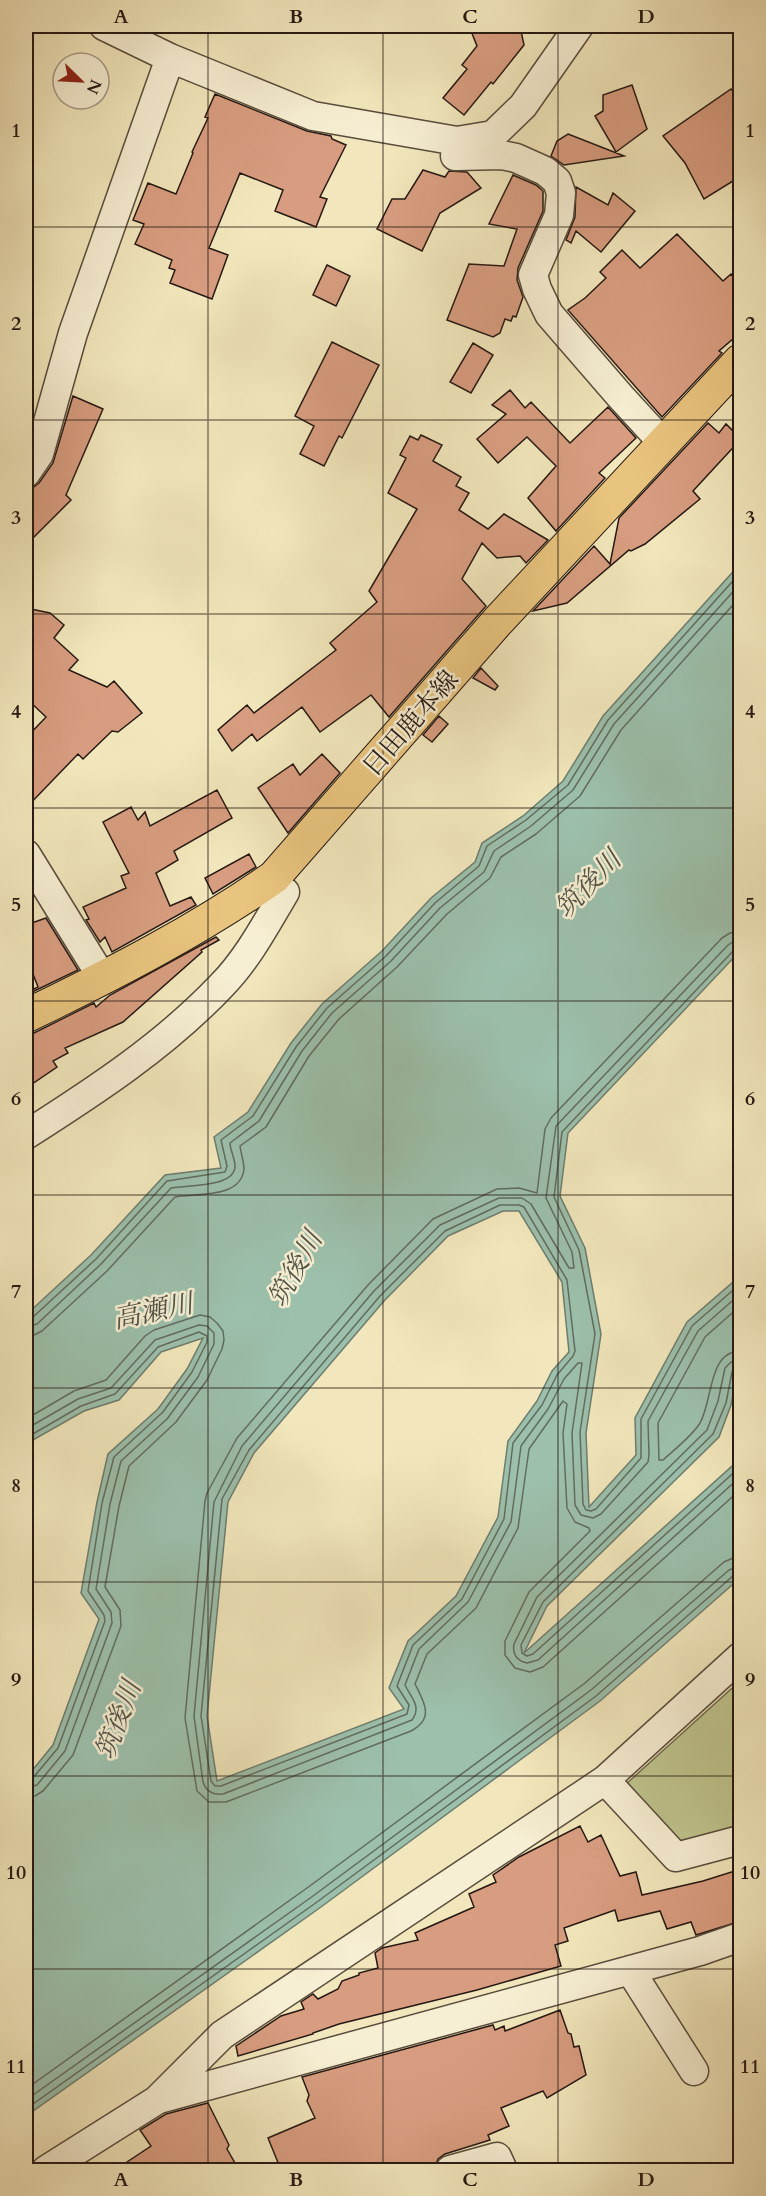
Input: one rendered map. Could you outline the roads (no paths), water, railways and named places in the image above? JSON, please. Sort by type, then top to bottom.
[{"type":"main road","name":"日田鹿本線","points":[[26,1016],[103,979],[241,900],[274,877],[497,622],[741,361]]},
{"type":"street","points":[[104,26],[170,58],[313,116],[457,141],[493,135],[523,106],[579,26]]},
{"type":"street","points":[[26,473],[39,454],[73,333],[170,58]]},
{"type":"street","points":[[347,122],[367,132],[456,156],[502,155],[516,158],[545,171],[557,181],[561,193],[560,216],[533,275],[537,288],[549,314],[664,444]]},
{"type":"street","points":[[26,854],[103,979]]},
{"type":"street","points":[[26,1135],[92,1092],[164,1039],[222,985],[253,946],[285,892]]},
{"type":"street","points":[[46,2170],[157,2100],[222,2035],[605,1780],[741,1657]]},
{"type":"street","points":[[605,1780],[676,1857],[741,1840]]},
{"type":"street","points":[[157,2100],[700,1951],[741,1937]]},
{"type":"street","points":[[630,1970],[694,2071]]},
{"type":"street","points":[[450,2170],[497,2157],[503,2170]]},
{"type":"water","points":[[740,564],[740,951],[568,1133],[560,1196],[585,1248],[601,1334],[586,1433],[589,1507],[636,1455],[635,1418],[687,1322],[740,1276],[740,1360],[731,1405],[719,1437],[547,1606],[524,1653],[740,1459],[740,1578],[600,1701],[321,1907],[26,2116],[26,1860],[28,1858],[26,1778],[53,1745],[99,1619],[81,1593],[108,1454],[158,1409],[187,1369],[203,1338],[161,1352],[119,1400],[84,1411],[26,1444],[26,1326],[28,1313],[91,1255],[165,1175],[221,1168],[214,1137],[248,1112],[291,1043],[322,1004],[382,951],[431,898],[475,862],[482,843],[523,816],[563,781],[603,716]],"holes":[[[503,1211],[519,1211],[562,1282],[569,1352],[552,1371],[537,1401],[508,1441],[498,1517],[456,1596],[408,1641],[389,1688],[404,1709],[217,1781],[207,1716],[228,1502],[254,1453],[384,1301],[448,1236]]]},
{"type":"water label","name":"筑後川","points":[[588,884]]},
{"type":"water label","name":"筑後川","points":[[295,1269]]},
{"type":"water label","name":"高瀬川","points":[[153,1311]]},
{"type":"water label","name":"筑後川","points":[[118,1720]]}]
